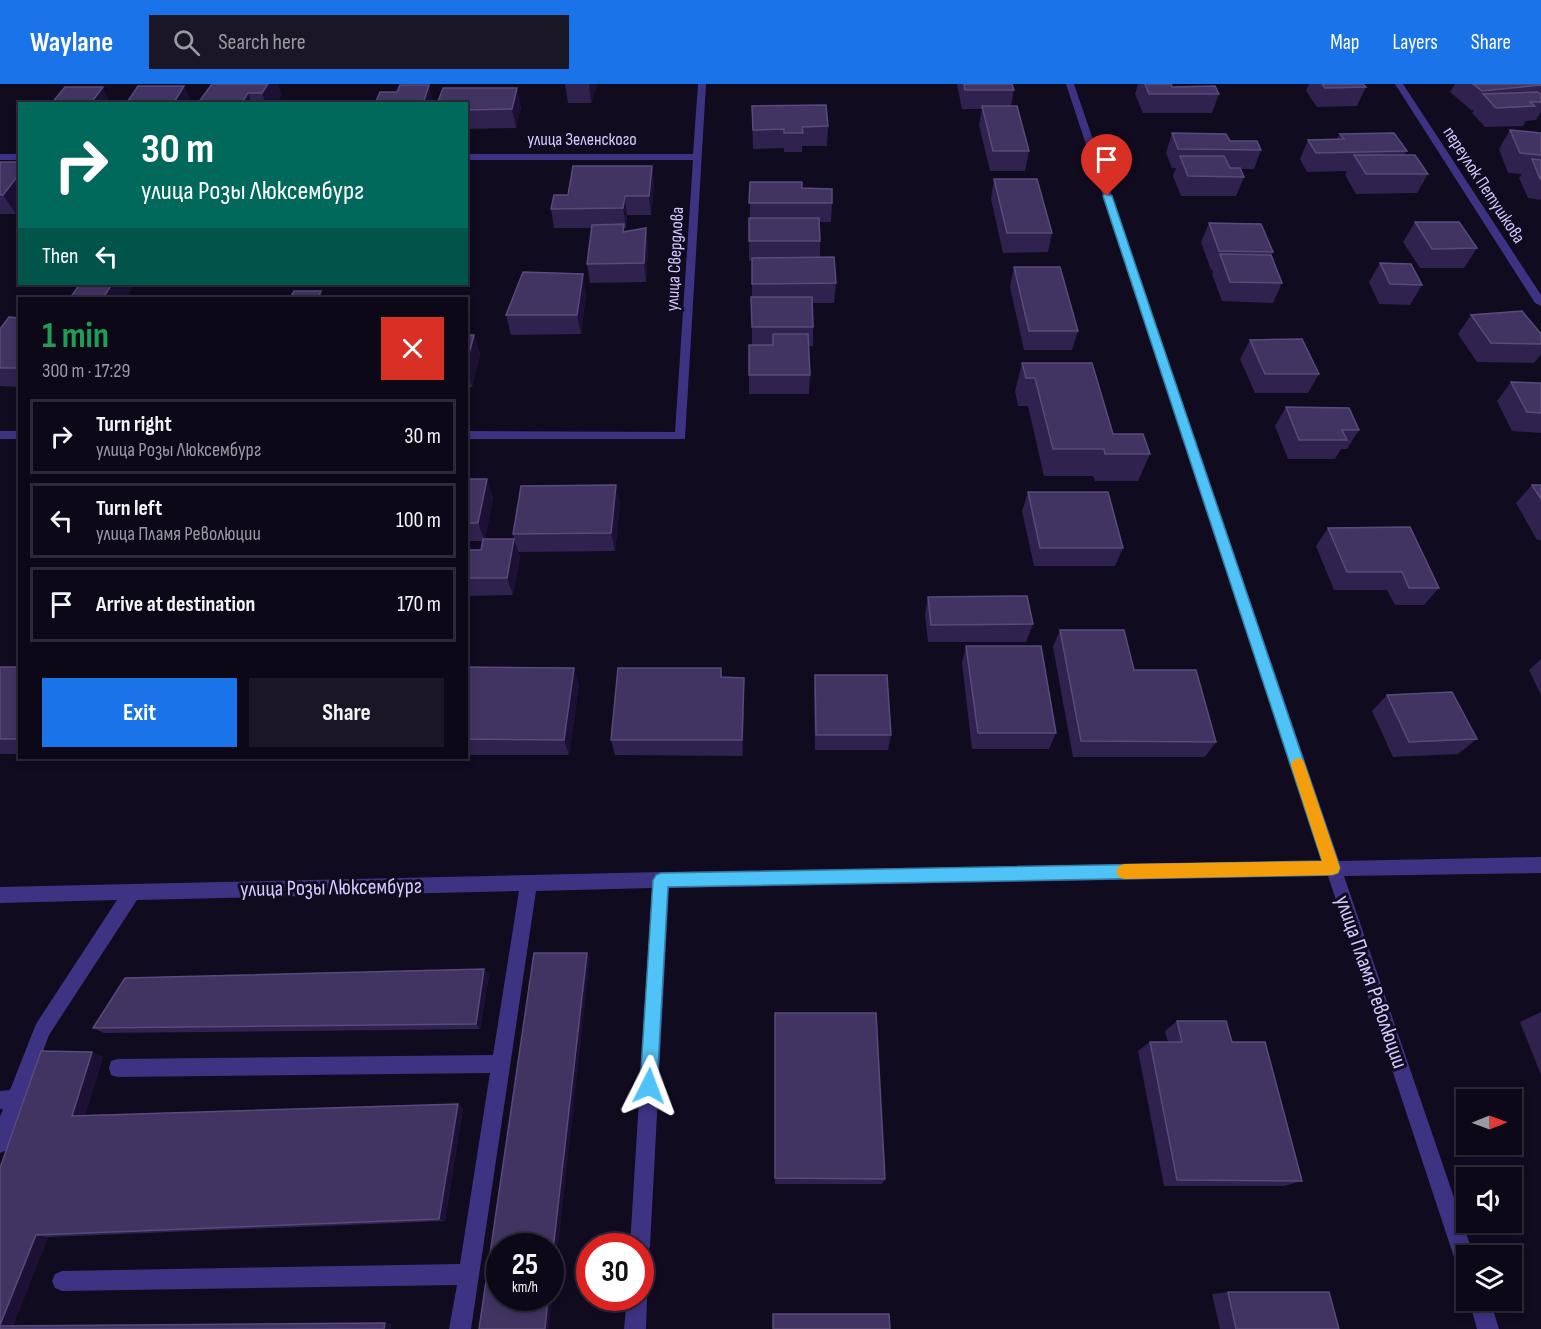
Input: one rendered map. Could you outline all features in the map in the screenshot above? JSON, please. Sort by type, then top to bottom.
[{"type":"street","name":"улица Свердлова","points":[[468,435],[681,436],[702,84]]},
{"type":"street","name":"улица Пламя Революции","points":[[1070,84],[1460,1245]]},
{"type":"street","name":"переулок Петушкова","points":[[1399,84],[1541,303]]},
{"type":"street","points":[[0,157],[18,157]]},
{"type":"street","name":"улица Зеленского","points":[[468,157],[698,157]]},
{"type":"street","points":[[0,435],[18,435]]},
{"type":"street","name":"улица Розы Люксембург","points":[[0,895],[661,880],[1541,866]]},
{"type":"street","points":[[641,1233],[661,880]]},
{"type":"street","points":[[460,1329],[528,884]]},
{"type":"street","points":[[0,1143],[8,1100],[42,1030],[132,892]]},
{"type":"street","points":[[118,1068],[501,1064]]},
{"type":"street","points":[[62,1281],[469,1274]]},
{"type":"street","points":[[635,1329],[636,1311]]},
{"type":"street","points":[[1482,1311],[1488,1329]]},
{"type":"building","points":[[212,84],[268,84],[262,93],[248,93],[242,102],[199,102]]},
{"type":"building","points":[[964,84],[1012,84],[1014,90],[965,90]]},
{"type":"building","points":[[1145,84],[1171,84],[1172,87],[1215,86],[1219,94],[1149,94]]},
{"type":"building","points":[[1322,84],[1363,84],[1366,87],[1325,88]]},
{"type":"building","points":[[1473,84],[1541,84],[1541,85],[1482,91]]},
{"type":"building","points":[[400,85],[429,85],[424,102],[376,102],[380,92],[397,92]]},
{"type":"building","points":[[138,86],[184,86],[174,102],[127,102]]},
{"type":"building","points":[[65,87],[103,87],[92,102],[53,102]]},
{"type":"building","points":[[443,88],[517,88],[512,109],[468,110],[468,102],[438,102]]},
{"type":"building","points":[[1538,92],[1541,95],[1541,102],[1530,102],[1535,106],[1496,108],[1483,94]]},
{"type":"building","points":[[826,105],[828,126],[802,127],[803,133],[784,133],[784,129],[753,130],[752,106]]},
{"type":"building","points":[[982,106],[1017,106],[1029,151],[993,151]]},
{"type":"building","points":[[1510,130],[1541,133],[1541,155],[1520,153]]},
{"type":"building","points":[[1172,133],[1226,134],[1230,141],[1257,141],[1261,150],[1178,149]]},
{"type":"building","points":[[1394,133],[1407,151],[1316,153],[1308,140],[1344,139],[1340,134]]},
{"type":"building","points":[[1354,155],[1415,155],[1428,174],[1366,174]]},
{"type":"building","points":[[1180,156],[1224,156],[1230,168],[1240,168],[1244,177],[1188,176]]},
{"type":"building","points":[[1532,159],[1541,160],[1541,179],[1540,179]]},
{"type":"building","points":[[0,162],[18,162],[18,176],[3,195],[0,195]]},
{"type":"building","points":[[573,166],[652,166],[649,196],[625,196],[623,208],[551,209],[554,195],[568,195]]},
{"type":"building","points":[[994,179],[1037,179],[1052,233],[1007,233]]},
{"type":"building","points":[[750,182],[802,182],[802,188],[832,189],[832,203],[749,203]]},
{"type":"building","points":[[749,218],[819,218],[820,241],[749,241]]},
{"type":"building","points":[[1415,222],[1459,222],[1477,248],[1432,249]]},
{"type":"building","points":[[1209,223],[1261,224],[1273,252],[1219,251]]},
{"type":"building","points":[[624,224],[623,232],[646,228],[644,263],[587,264],[592,225]]},
{"type":"building","points":[[1220,254],[1271,255],[1282,283],[1230,282]]},
{"type":"building","points":[[834,257],[836,283],[752,284],[752,258]]},
{"type":"building","points":[[1380,263],[1411,264],[1422,285],[1390,284]]},
{"type":"building","points":[[1014,267],[1060,267],[1078,331],[1029,331]]},
{"type":"building","points":[[523,272],[583,274],[577,315],[506,315]]},
{"type":"building","points":[[79,285],[111,285],[104,297],[71,297]]},
{"type":"building","points":[[294,291],[321,291],[318,297],[291,297]]},
{"type":"building","points":[[751,297],[812,297],[813,327],[752,327]]},
{"type":"building","points":[[1522,311],[1541,334],[1541,344],[1491,343],[1471,315]]},
{"type":"building","points":[[9,317],[18,318],[18,368],[0,368],[0,329]]},
{"type":"building","points":[[773,334],[808,334],[810,375],[749,375],[749,345],[773,345]]},
{"type":"building","points":[[468,335],[474,335],[468,358]]},
{"type":"building","points":[[1302,339],[1319,374],[1265,374],[1250,340]]},
{"type":"building","points":[[1022,363],[1092,363],[1113,434],[1143,434],[1150,454],[1105,454],[1104,449],[1053,449],[1035,378],[1026,378]]},
{"type":"building","points":[[1511,382],[1541,383],[1541,413],[1527,412]]},
{"type":"building","points":[[1286,407],[1349,408],[1359,430],[1342,430],[1347,440],[1299,440]]},
{"type":"building","points":[[468,479],[487,479],[478,523],[468,523]]},
{"type":"building","points":[[616,485],[611,533],[513,534],[521,486]]},
{"type":"building","points":[[1532,485],[1541,485],[1541,499]]},
{"type":"building","points":[[1028,492],[1108,492],[1123,548],[1040,548]]},
{"type":"building","points":[[1410,527],[1439,588],[1409,588],[1402,572],[1347,572],[1328,528]]},
{"type":"building","points":[[483,539],[514,539],[507,578],[468,578],[468,550],[481,550]]},
{"type":"building","points":[[1027,596],[1033,624],[931,625],[928,597]]},
{"type":"building","points":[[1060,630],[1124,630],[1134,670],[1196,670],[1216,742],[1081,741]]},
{"type":"building","points":[[966,646],[1041,646],[1056,733],[978,733]]},
{"type":"building","points":[[0,667],[18,667],[18,739],[0,739]]},
{"type":"building","points":[[468,667],[574,668],[564,740],[468,739]]},
{"type":"building","points":[[618,668],[721,668],[721,677],[744,678],[742,740],[611,740]]},
{"type":"building","points":[[815,675],[887,675],[891,735],[816,735]]},
{"type":"building","points":[[1452,692],[1477,739],[1409,742],[1387,695]]},
{"type":"building","points":[[534,953],[587,953],[555,1233],[493,1233]]},
{"type":"building","points":[[484,969],[476,1024],[93,1028],[125,978]]},
{"type":"building","points":[[775,1013],[876,1013],[885,1179],[775,1178]]},
{"type":"building","points":[[1177,1021],[1226,1021],[1232,1042],[1265,1042],[1302,1181],[1177,1180],[1150,1042],[1182,1042]]},
{"type":"building","points":[[41,1051],[92,1052],[72,1116],[458,1104],[439,1219],[36,1235],[0,1325],[0,1168]]},
{"type":"building","points":[[486,1281],[486,1311],[547,1311],[545,1329],[479,1329]]},
{"type":"building","points":[[1228,1292],[1329,1292],[1339,1329],[1236,1329]]},
{"type":"building","points":[[773,1314],[889,1314],[890,1329],[773,1329]]},
{"type":"building","points":[[385,1323],[384,1329],[0,1329],[0,1326]]},
{"type":"slow traffic","points":[[1124,872],[1332,868],[1298,765]]},
{"type":"route","points":[[649,1086],[661,880],[1332,868],[1107,196]]}]
